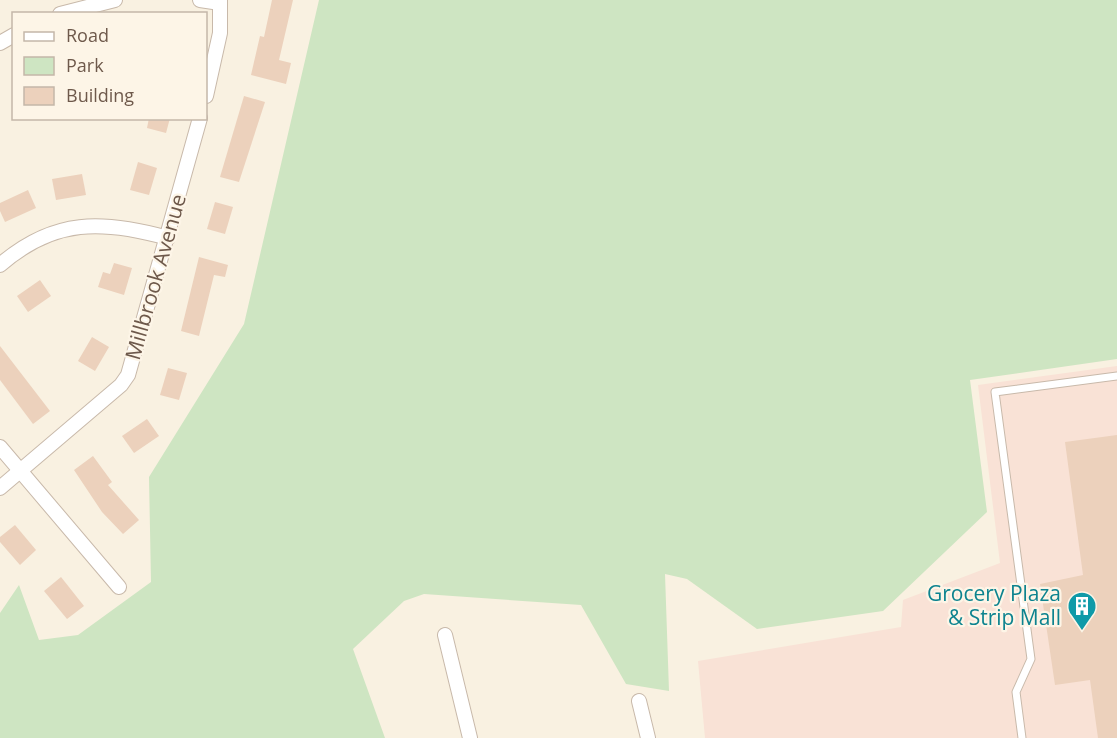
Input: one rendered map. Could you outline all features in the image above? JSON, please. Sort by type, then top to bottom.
[{"type":"street","points":[[68,12],[115,0]]},
{"type":"street","points":[[200,0],[220,1],[220,33],[207,92]]},
{"type":"street","name":"Millbrook Avenue","points":[[0,488],[112,392],[128,375],[199,120]]},
{"type":"street","points":[[0,265],[27,244],[77,227],[112,225],[168,238]]},
{"type":"street","points":[[0,447],[119,587]]},
{"type":"street","points":[[445,635],[470,738]]},
{"type":"street","points":[[639,701],[648,738]]},
{"type":"lane","points":[[1022,738],[1016,692],[1030,659],[995,392],[1117,375]]},
{"type":"shaded area","points":[[1117,366],[1117,738],[705,738],[698,661],[901,627],[903,600],[1000,563],[978,385]]},
{"type":"green space","points":[[319,0],[1117,0],[1117,359],[970,380],[987,512],[883,611],[757,629],[687,579],[665,574],[669,691],[626,684],[581,605],[424,594],[404,601],[353,649],[385,738],[0,738],[0,613],[19,585],[39,640],[78,635],[151,582],[149,477],[244,324]]},
{"type":"building","points":[[272,0],[293,0],[279,60],[291,63],[286,84],[251,75],[260,36],[264,37]]},
{"type":"building","points":[[244,96],[265,102],[239,182],[220,177]]},
{"type":"building","points":[[149,120],[169,120],[166,133],[147,128]]},
{"type":"building","points":[[138,162],[157,168],[149,195],[130,190]]},
{"type":"building","points":[[82,174],[86,195],[56,200],[52,179]]},
{"type":"building","points":[[28,190],[36,208],[5,222],[0,211],[0,203]]},
{"type":"building","points":[[215,202],[233,207],[225,234],[207,229]]},
{"type":"building","points":[[199,257],[228,265],[225,277],[214,275],[199,336],[181,331]]},
{"type":"building","points":[[114,263],[132,268],[124,295],[98,287],[103,272],[110,274]]},
{"type":"building","points":[[40,280],[51,296],[28,312],[17,296]]},
{"type":"building","points":[[92,337],[109,347],[95,371],[78,361]]},
{"type":"building","points":[[0,346],[50,411],[33,424],[0,380]]},
{"type":"building","points":[[168,368],[187,373],[179,400],[160,395]]},
{"type":"building","points":[[147,419],[159,436],[134,453],[122,436]]},
{"type":"building","name":"Grocery Plaza & Strip Mall","points":[[1117,435],[1117,738],[1098,738],[1090,680],[1055,685],[1040,584],[1083,575],[1065,442]]},
{"type":"building","points":[[93,456],[112,482],[108,485],[139,520],[123,534],[102,512],[74,470]]},
{"type":"building","points":[[15,525],[36,550],[20,565],[0,542],[0,537]]},
{"type":"building","points":[[61,577],[84,606],[67,619],[44,591]]},
{"type":"place","name":"Grocery Plaza & Strip Mall","points":[[1082,632]]}]
